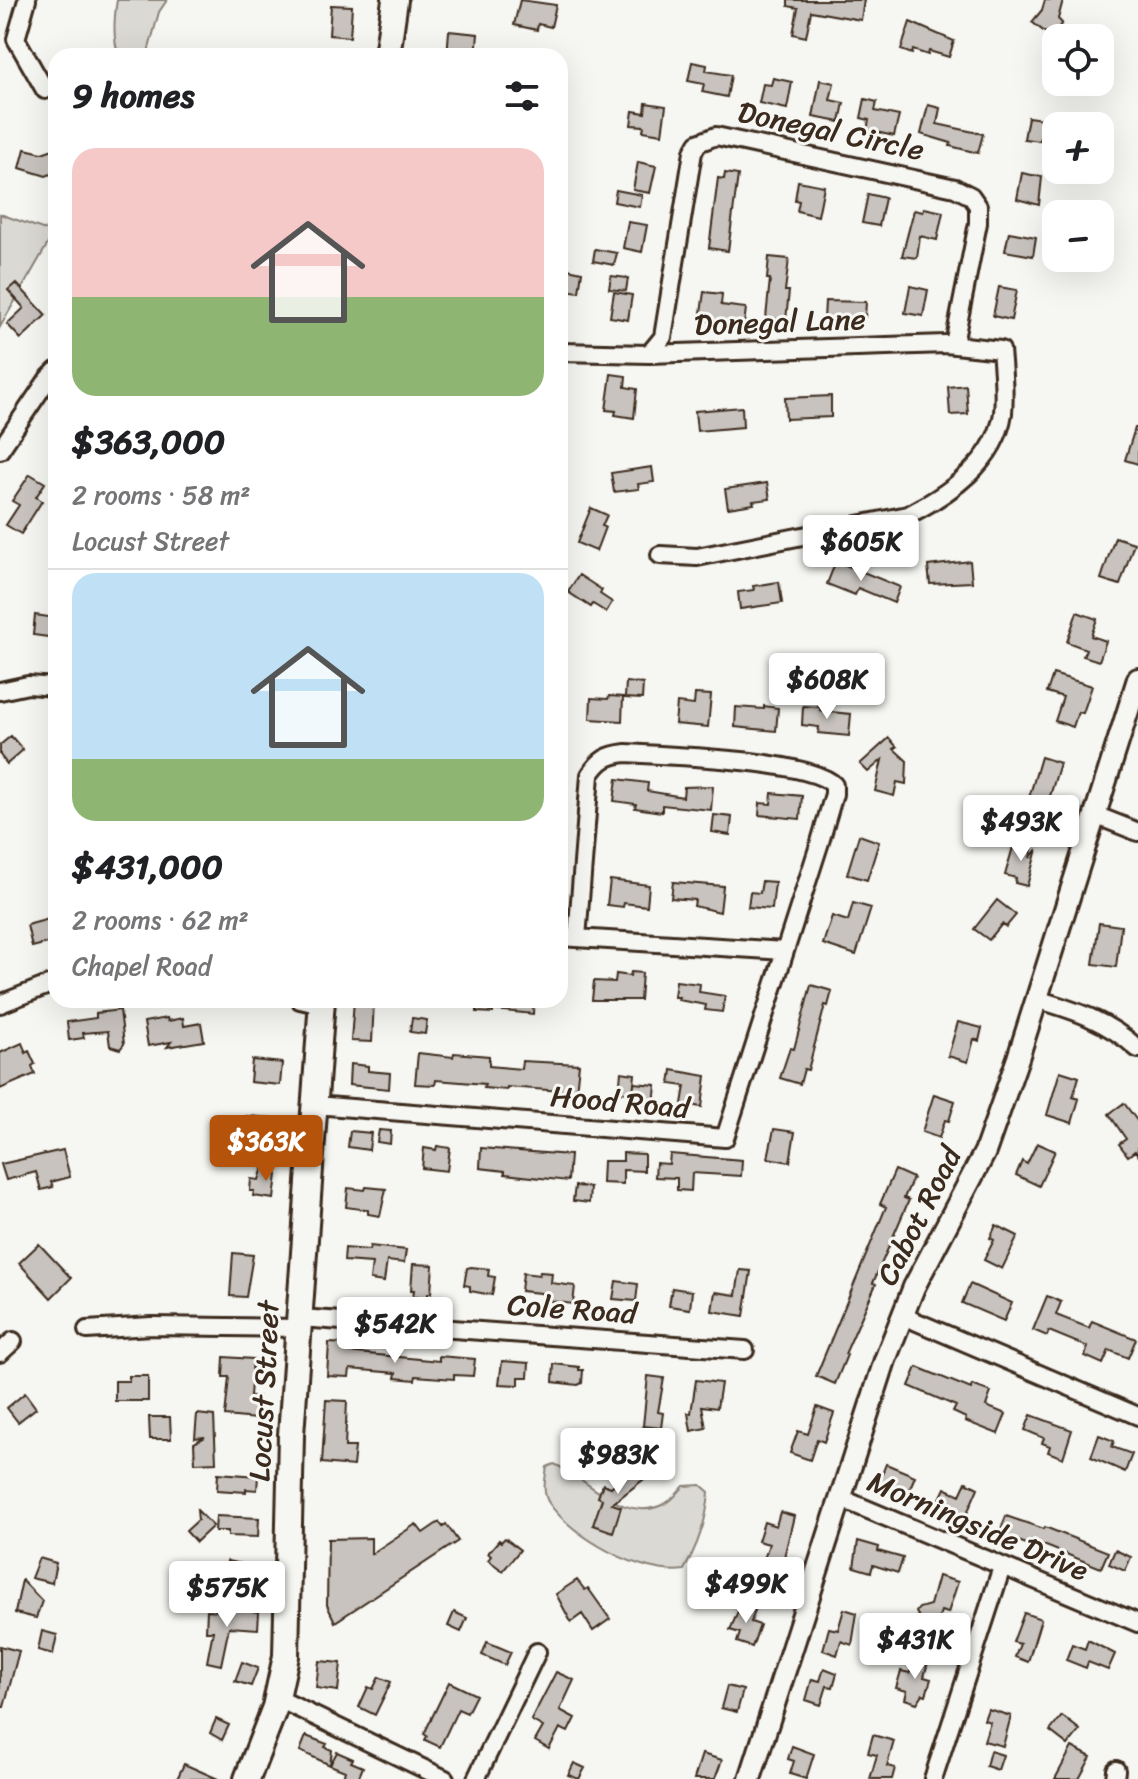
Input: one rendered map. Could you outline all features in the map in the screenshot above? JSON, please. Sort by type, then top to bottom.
[{"type":"main road","points":[[388,48],[395,0]]},
{"type":"main road","name":"Locust Street","points":[[247,1779],[277,1698],[286,1656],[291,1435],[315,1105],[314,1008]]},
{"type":"street","points":[[27,0],[8,38],[45,90]]},
{"type":"street","name":"Donegal Circle","points":[[649,354],[663,337],[693,152],[698,143],[716,136],[920,178],[971,196],[978,206],[978,223],[954,344]]},
{"type":"street","name":"Donegal Lane","points":[[568,352],[649,354],[954,344],[1001,350],[1004,391],[1002,416],[996,434],[981,461],[936,501],[908,515],[697,557],[660,555]]},
{"type":"street","points":[[0,450],[48,379]]},
{"type":"street","name":"Cabot Road","points":[[750,1779],[880,1375],[914,1287],[985,1152],[1138,679]]},
{"type":"street","points":[[0,691],[28,685],[48,686]]},
{"type":"street","points":[[568,937],[785,951],[834,794],[834,785],[827,778],[814,773],[772,765],[626,753],[609,755],[598,762],[590,775],[577,938]]},
{"type":"street","points":[[1095,815],[1138,832]]},
{"type":"street","name":"Hood Road","points":[[315,1105],[725,1138],[785,951]]},
{"type":"street","points":[[0,1004],[48,985]]},
{"type":"street","points":[[1036,999],[1084,1012],[1138,1049]]},
{"type":"street","points":[[903,1316],[1138,1416]]},
{"type":"street","name":"Cole Road","points":[[87,1330],[300,1323],[745,1350]]},
{"type":"street","points":[[0,1353],[13,1341]]},
{"type":"street","name":"Morningside Drive","points":[[840,1498],[1138,1623]]},
{"type":"street","points":[[933,1779],[1002,1567]]},
{"type":"street","points":[[476,1779],[537,1652]]},
{"type":"street","points":[[277,1698],[445,1779]]},
{"type":"shaded area","points":[[117,0],[167,0],[159,12],[149,48],[117,48],[114,21]]},
{"type":"shaded area","points":[[0,214],[48,231],[48,243],[0,327]]},
{"type":"shaded area","points":[[554,1464],[608,1498],[636,1509],[651,1509],[666,1503],[684,1486],[701,1485],[709,1492],[704,1523],[684,1570],[667,1570],[629,1561],[574,1529],[545,1495],[547,1467]]},
{"type":"building","points":[[520,0],[556,5],[551,27],[538,24],[537,30],[514,25]]},
{"type":"building","points":[[788,0],[864,0],[861,20],[811,11],[806,37],[793,34],[798,8],[788,6]]},
{"type":"building","points":[[1045,0],[1063,0],[1058,19],[1062,23],[1042,24],[1042,30],[1032,22],[1042,10]]},
{"type":"building","points":[[331,5],[352,6],[350,37],[329,35]]},
{"type":"building","points":[[910,22],[954,41],[949,57],[929,51],[928,55],[901,50]]},
{"type":"building","points":[[449,31],[478,34],[477,48],[448,48]]},
{"type":"building","points":[[692,62],[707,65],[706,71],[731,75],[727,97],[702,92],[704,84],[688,81]]},
{"type":"building","points":[[773,78],[792,82],[787,109],[759,103],[763,84],[771,85]]},
{"type":"building","points":[[820,80],[834,83],[830,100],[844,103],[840,122],[813,117]]},
{"type":"building","points":[[865,99],[877,102],[875,111],[899,116],[894,136],[867,130],[869,120],[861,118]]},
{"type":"building","points":[[646,103],[666,106],[662,134],[643,131],[644,126],[631,125],[633,111],[645,113]]},
{"type":"building","points":[[928,105],[940,108],[937,124],[983,134],[978,153],[921,134]]},
{"type":"building","points":[[1028,117],[1042,119],[1040,141],[1024,139]]},
{"type":"building","points":[[25,149],[42,153],[48,151],[48,175],[20,168]]},
{"type":"building","points":[[638,162],[656,166],[650,193],[633,190]]},
{"type":"building","points":[[725,173],[738,175],[728,251],[709,248],[718,178],[724,179]]},
{"type":"building","points":[[1022,173],[1042,177],[1039,205],[1017,199]]},
{"type":"building","points":[[798,181],[824,186],[818,216],[797,211]]},
{"type":"building","points":[[616,190],[642,195],[640,207],[614,202]]},
{"type":"building","points":[[868,194],[885,198],[879,226],[862,223]]},
{"type":"building","points":[[924,208],[943,212],[937,240],[920,236],[917,258],[902,256],[914,210],[923,212]]},
{"type":"building","points":[[628,222],[647,225],[642,252],[623,248]]},
{"type":"building","points":[[1009,232],[1036,237],[1033,256],[1005,251]]},
{"type":"building","points":[[595,249],[617,253],[614,265],[593,261]]},
{"type":"building","points":[[769,257],[789,259],[785,291],[789,291],[786,320],[766,318]]},
{"type":"building","points":[[568,269],[582,272],[579,292],[568,291]]},
{"type":"building","points":[[611,276],[628,278],[626,291],[609,289]]},
{"type":"building","points":[[16,283],[46,315],[21,339],[7,324],[24,308],[8,290]]},
{"type":"building","points":[[910,286],[928,290],[923,316],[905,313]]},
{"type":"building","points":[[999,287],[1017,290],[1011,320],[993,316]]},
{"type":"building","points":[[614,292],[632,295],[628,320],[610,317]]},
{"type":"building","points":[[704,292],[722,294],[721,305],[746,308],[744,325],[700,320]]},
{"type":"building","points":[[825,301],[866,302],[865,317],[852,316],[852,321],[824,320]]},
{"type":"building","points":[[611,374],[626,376],[625,387],[637,389],[634,418],[606,410]]},
{"type":"building","points":[[966,385],[968,414],[950,415],[948,387]]},
{"type":"building","points":[[831,396],[831,417],[786,419],[785,398]]},
{"type":"building","points":[[742,407],[743,427],[697,431],[695,411]]},
{"type":"building","points":[[1135,428],[1138,428],[1138,464],[1125,460]]},
{"type":"building","points":[[652,467],[654,482],[638,484],[639,489],[614,492],[611,473]]},
{"type":"building","points":[[30,474],[45,483],[36,497],[42,501],[21,534],[6,525],[19,505],[12,501]]},
{"type":"building","points":[[767,483],[770,499],[728,508],[725,489]]},
{"type":"building","points":[[591,508],[607,515],[596,551],[577,543]]},
{"type":"building","points":[[1115,537],[1134,543],[1120,585],[1101,579]]},
{"type":"building","points":[[836,561],[900,587],[894,603],[858,588],[855,595],[827,584]]},
{"type":"building","points":[[970,561],[972,582],[930,584],[928,566]]},
{"type":"building","points":[[579,575],[602,590],[600,594],[612,602],[606,612],[593,604],[591,607],[568,592]]},
{"type":"building","points":[[779,582],[782,603],[740,609],[738,592]]},
{"type":"building","points":[[1077,612],[1097,619],[1091,636],[1106,641],[1099,661],[1083,656],[1086,649],[1067,642]]},
{"type":"building","points":[[35,615],[48,617],[48,637],[33,635]]},
{"type":"building","points":[[1053,674],[1092,686],[1083,713],[1078,712],[1073,727],[1055,721],[1063,697],[1047,692]]},
{"type":"building","points":[[626,682],[643,684],[642,699],[625,698]]},
{"type":"building","points":[[695,694],[711,695],[708,727],[675,724],[677,703],[694,705]]},
{"type":"building","points":[[609,696],[623,697],[622,721],[590,719],[591,698],[608,699]]},
{"type":"building","points":[[764,706],[778,708],[776,731],[735,727],[736,707],[764,709]]},
{"type":"building","points":[[803,706],[851,714],[849,736],[818,733],[819,727],[802,725]]},
{"type":"building","points":[[11,736],[23,750],[7,764],[0,755],[0,745]]},
{"type":"building","points":[[889,738],[897,747],[894,749],[907,761],[906,784],[897,782],[894,796],[875,791],[882,760],[868,772],[860,764]]},
{"type":"building","points":[[1041,757],[1060,763],[1047,806],[1028,801]]},
{"type":"building","points":[[617,779],[648,783],[647,791],[683,797],[684,787],[713,786],[711,810],[662,805],[662,812],[635,808],[636,804],[614,801]]},
{"type":"building","points":[[772,793],[802,796],[800,819],[759,815],[760,803],[771,804]]},
{"type":"building","points":[[714,815],[732,817],[730,835],[712,832]]},
{"type":"building","points":[[859,835],[879,842],[867,880],[847,874]]},
{"type":"building","points":[[1015,840],[1033,846],[1030,858],[1037,849],[1027,886],[1015,883],[1016,878],[1005,875]]},
{"type":"building","points":[[610,880],[649,885],[647,906],[624,903],[623,907],[607,905]]},
{"type":"building","points":[[762,881],[775,882],[772,909],[748,907],[750,892],[760,893]]},
{"type":"building","points":[[673,882],[723,886],[720,912],[694,906],[695,900],[671,898]]},
{"type":"building","points":[[997,900],[1016,915],[1006,927],[1002,924],[989,940],[974,929]]},
{"type":"building","points":[[853,903],[871,908],[856,955],[823,944],[832,916],[848,921]]},
{"type":"building","points":[[48,919],[48,943],[32,947],[27,925]]},
{"type":"building","points":[[1099,923],[1121,926],[1116,967],[1093,964]]},
{"type":"building","points":[[631,972],[642,973],[640,1000],[592,1000],[594,981],[615,982],[616,974],[630,976]]},
{"type":"building","points":[[676,981],[700,984],[699,992],[725,996],[722,1012],[705,1010],[706,1005],[678,1000],[679,997],[674,997]]},
{"type":"building","points":[[811,985],[832,991],[828,1006],[825,1005],[808,1070],[804,1069],[800,1084],[780,1078],[790,1048],[794,1049]]},
{"type":"building","points":[[353,1008],[374,1008],[372,1042],[351,1041]]},
{"type":"building","points":[[477,1008],[533,1008],[533,1014],[493,1010],[493,1013],[477,1012]]},
{"type":"building","points":[[120,1010],[124,1044],[120,1049],[110,1046],[108,1031],[83,1033],[84,1038],[69,1040],[67,1022],[96,1018],[96,1013]]},
{"type":"building","points":[[167,1018],[168,1021],[183,1018],[184,1026],[201,1023],[204,1041],[167,1047],[171,1042],[148,1046],[144,1022]]},
{"type":"building","points":[[412,1018],[427,1020],[425,1034],[410,1032]]},
{"type":"building","points":[[958,1022],[982,1028],[979,1041],[974,1039],[968,1062],[948,1056]]},
{"type":"building","points":[[22,1043],[35,1064],[32,1066],[35,1074],[0,1089],[0,1053]]},
{"type":"building","points":[[418,1053],[453,1057],[454,1053],[489,1056],[489,1066],[521,1069],[522,1061],[579,1064],[576,1092],[507,1087],[507,1090],[484,1088],[485,1084],[436,1080],[435,1085],[415,1084]]},
{"type":"building","points":[[252,1060],[282,1063],[280,1085],[250,1082]]},
{"type":"building","points":[[350,1064],[368,1066],[368,1071],[390,1073],[389,1089],[349,1085]]},
{"type":"building","points":[[672,1070],[706,1076],[702,1107],[682,1104],[685,1086],[670,1084]]},
{"type":"building","points":[[1060,1071],[1079,1077],[1073,1097],[1079,1099],[1072,1123],[1047,1115]]},
{"type":"building","points":[[621,1072],[635,1074],[633,1093],[619,1092]]},
{"type":"building","points":[[634,1083],[656,1085],[654,1105],[632,1102]]},
{"type":"building","points":[[934,1094],[955,1101],[949,1121],[945,1120],[939,1138],[922,1132]]},
{"type":"building","points":[[1124,1103],[1138,1122],[1138,1155],[1135,1151],[1128,1156],[1119,1144],[1126,1139],[1109,1114]]},
{"type":"building","points":[[246,1116],[274,1118],[272,1137],[244,1135]]},
{"type":"building","points":[[774,1129],[795,1132],[790,1162],[768,1158]]},
{"type":"building","points":[[379,1130],[391,1131],[390,1144],[377,1142]]},
{"type":"building","points":[[350,1131],[371,1133],[369,1150],[348,1147]]},
{"type":"building","points":[[224,1132],[239,1134],[238,1146],[222,1144]]},
{"type":"building","points":[[1037,1143],[1055,1151],[1039,1186],[1016,1175],[1022,1161],[1027,1164]]},
{"type":"building","points":[[437,1146],[450,1148],[447,1171],[422,1168],[424,1148],[436,1150]]},
{"type":"building","points":[[481,1148],[570,1155],[568,1181],[480,1168]]},
{"type":"building","points":[[63,1150],[70,1177],[51,1182],[53,1187],[41,1190],[36,1172],[6,1180],[1,1164]]},
{"type":"building","points":[[623,1153],[644,1154],[644,1171],[623,1170],[623,1184],[602,1183],[603,1161],[623,1161]]},
{"type":"building","points":[[670,1154],[742,1160],[741,1176],[692,1173],[691,1191],[677,1190],[677,1178],[655,1177],[656,1163],[669,1164]]},
{"type":"building","points":[[264,1164],[278,1166],[274,1199],[253,1196],[254,1191],[250,1191],[251,1179],[259,1180]]},
{"type":"building","points":[[895,1170],[913,1178],[904,1198],[909,1200],[873,1283],[876,1284],[835,1384],[816,1376],[886,1207],[880,1204]]},
{"type":"building","points":[[575,1186],[590,1187],[589,1203],[573,1201]]},
{"type":"building","points":[[366,1187],[386,1189],[380,1216],[368,1214],[368,1210],[346,1207],[348,1188],[365,1190]]},
{"type":"building","points":[[996,1225],[1018,1236],[1002,1269],[984,1260],[994,1240],[990,1238]]},
{"type":"building","points":[[39,1244],[71,1278],[51,1298],[19,1263]]},
{"type":"building","points":[[370,1246],[406,1250],[404,1263],[387,1261],[384,1282],[370,1280],[372,1263],[344,1261],[345,1248],[369,1250]]},
{"type":"building","points":[[233,1253],[253,1255],[246,1297],[230,1296]]},
{"type":"building","points":[[413,1264],[433,1265],[428,1298],[413,1297]]},
{"type":"building","points":[[467,1268],[489,1269],[488,1276],[495,1277],[492,1295],[470,1291],[470,1286],[464,1285]]},
{"type":"building","points":[[740,1270],[751,1271],[744,1316],[712,1311],[715,1292],[736,1295]]},
{"type":"building","points":[[540,1272],[552,1273],[551,1283],[575,1286],[573,1304],[549,1301],[550,1294],[521,1291],[523,1273],[539,1275]]},
{"type":"building","points":[[616,1281],[638,1284],[636,1301],[613,1299]]},
{"type":"building","points":[[970,1284],[1012,1303],[1004,1321],[962,1303]]},
{"type":"building","points":[[672,1288],[692,1291],[690,1309],[669,1306]]},
{"type":"building","points":[[1047,1296],[1061,1302],[1056,1315],[1089,1328],[1092,1321],[1136,1339],[1128,1358],[1109,1350],[1103,1364],[1085,1356],[1088,1347],[1049,1331],[1047,1336],[1033,1330]]},
{"type":"building","points":[[329,1343],[349,1344],[348,1352],[439,1361],[439,1356],[475,1359],[473,1376],[454,1375],[454,1379],[416,1376],[415,1380],[395,1378],[396,1373],[350,1369],[349,1377],[327,1376]]},
{"type":"building","points":[[224,1357],[253,1359],[250,1396],[258,1396],[256,1419],[225,1416],[229,1377],[223,1377]]},
{"type":"building","points":[[502,1361],[529,1363],[528,1377],[519,1377],[519,1385],[499,1384]]},
{"type":"building","points":[[554,1364],[579,1367],[583,1370],[582,1383],[553,1382]]},
{"type":"building","points":[[917,1367],[971,1389],[972,1385],[991,1392],[986,1406],[1006,1414],[998,1434],[965,1421],[966,1418],[953,1412],[956,1406],[909,1386]]},
{"type":"building","points":[[129,1376],[148,1376],[148,1401],[115,1401],[115,1381],[129,1381]]},
{"type":"building","points":[[648,1376],[664,1378],[658,1412],[663,1413],[661,1428],[643,1426]]},
{"type":"building","points":[[696,1380],[721,1383],[717,1408],[702,1406],[706,1428],[691,1431],[688,1413],[691,1413]]},
{"type":"building","points":[[25,1393],[36,1408],[18,1422],[7,1408]]},
{"type":"building","points":[[326,1400],[347,1401],[345,1447],[355,1447],[353,1466],[322,1463]]},
{"type":"building","points":[[817,1407],[834,1413],[824,1442],[817,1439],[810,1460],[790,1453],[798,1431],[808,1434]]},
{"type":"building","points":[[197,1414],[214,1416],[216,1462],[195,1463],[194,1443],[205,1437],[195,1438]]},
{"type":"building","points":[[1031,1415],[1072,1430],[1063,1458],[1048,1452],[1050,1446],[1042,1443],[1044,1438],[1025,1430]]},
{"type":"building","points":[[149,1417],[170,1417],[171,1439],[150,1439]]},
{"type":"building","points":[[1099,1435],[1114,1441],[1112,1447],[1132,1454],[1125,1472],[1091,1457]]},
{"type":"building","points":[[642,1459],[653,1472],[612,1504],[621,1507],[613,1532],[593,1525],[602,1499],[598,1497],[603,1484],[611,1487]]},
{"type":"building","points":[[886,1464],[915,1476],[908,1493],[879,1482]]},
{"type":"building","points":[[218,1473],[258,1476],[257,1490],[217,1490]]},
{"type":"building","points":[[966,1482],[978,1488],[965,1518],[937,1505],[945,1488],[960,1495]]},
{"type":"building","points":[[197,1510],[213,1526],[196,1542],[186,1531],[198,1520]]},
{"type":"building","points":[[780,1512],[794,1516],[780,1574],[761,1568],[769,1544],[758,1541],[764,1522],[776,1526]]},
{"type":"building","points":[[216,1516],[259,1518],[258,1537],[228,1536],[228,1531],[215,1531]]},
{"type":"building","points":[[1006,1516],[1045,1527],[1108,1552],[1101,1568],[1031,1540],[1029,1545],[999,1534]]},
{"type":"building","points":[[439,1522],[443,1527],[446,1524],[458,1541],[335,1622],[327,1605],[328,1539],[371,1538],[371,1554],[416,1524],[423,1533]]},
{"type":"building","points":[[505,1538],[520,1550],[503,1571],[488,1560],[491,1556],[488,1553],[499,1540],[501,1542]]},
{"type":"building","points":[[858,1541],[903,1558],[898,1573],[873,1565],[871,1572],[854,1567]]},
{"type":"building","points":[[1115,1550],[1131,1557],[1125,1571],[1109,1564]]},
{"type":"building","points":[[39,1558],[56,1563],[52,1583],[31,1578]]},
{"type":"building","points":[[227,1561],[258,1567],[256,1584],[219,1580],[221,1565],[227,1566]]},
{"type":"building","points":[[938,1576],[958,1582],[948,1613],[941,1611],[933,1629],[920,1625],[916,1612],[930,1605]]},
{"type":"building","points":[[22,1580],[42,1601],[36,1618],[15,1613]]},
{"type":"building","points":[[577,1580],[585,1590],[588,1588],[610,1619],[593,1631],[582,1614],[571,1622],[556,1594]]},
{"type":"building","points":[[742,1602],[756,1607],[751,1622],[760,1625],[752,1647],[737,1642],[740,1633],[730,1630]]},
{"type":"building","points":[[232,1609],[259,1612],[258,1629],[229,1627],[221,1665],[207,1662],[213,1631],[206,1631],[207,1610],[232,1612]]},
{"type":"building","points":[[844,1609],[857,1613],[852,1645],[841,1641],[837,1655],[823,1650],[829,1628],[838,1630]]},
{"type":"building","points":[[454,1612],[467,1618],[461,1632],[448,1626]]},
{"type":"building","points":[[1024,1613],[1041,1619],[1028,1662],[1015,1657],[1020,1644],[1013,1642]]},
{"type":"building","points":[[42,1631],[57,1635],[53,1654],[38,1650]]},
{"type":"building","points":[[1088,1640],[1115,1654],[1108,1670],[1088,1662],[1086,1668],[1066,1660],[1072,1644],[1085,1649]]},
{"type":"building","points":[[487,1642],[511,1652],[505,1665],[482,1655]]},
{"type":"building","points":[[0,1646],[19,1651],[4,1707],[0,1707]]},
{"type":"building","points":[[914,1658],[928,1662],[924,1677],[931,1679],[926,1695],[923,1694],[917,1703],[905,1699],[907,1691],[896,1688],[901,1671],[910,1673]]},
{"type":"building","points":[[319,1661],[341,1663],[338,1691],[316,1688]]},
{"type":"building","points":[[242,1662],[258,1668],[251,1686],[235,1681]]},
{"type":"building","points":[[824,1668],[837,1673],[833,1687],[827,1686],[821,1705],[806,1700],[812,1679],[820,1681]]},
{"type":"building","points":[[556,1672],[574,1680],[560,1710],[575,1718],[568,1732],[560,1728],[549,1749],[535,1741],[543,1727],[531,1720]]},
{"type":"building","points":[[379,1677],[391,1682],[375,1715],[359,1707],[368,1687],[373,1689]]},
{"type":"building","points":[[449,1682],[476,1695],[467,1713],[458,1709],[440,1747],[425,1740],[427,1736],[424,1734]]},
{"type":"building","points":[[727,1686],[743,1690],[737,1712],[721,1708]]},
{"type":"building","points":[[988,1709],[1011,1716],[1003,1746],[984,1741],[990,1722],[984,1720]]},
{"type":"building","points":[[1062,1716],[1080,1730],[1068,1745],[1050,1731]]},
{"type":"building","points":[[216,1719],[229,1725],[222,1740],[210,1733]]},
{"type":"building","points":[[873,1735],[894,1741],[887,1766],[895,1768],[892,1779],[870,1779],[877,1755],[868,1753]]},
{"type":"building","points":[[306,1736],[327,1744],[325,1747],[332,1750],[330,1765],[300,1751]]},
{"type":"building","points":[[792,1746],[814,1754],[806,1779],[790,1774],[794,1761],[788,1759]]},
{"type":"building","points":[[1072,1747],[1091,1757],[1079,1779],[1055,1779]]},
{"type":"building","points":[[990,1751],[1003,1755],[998,1770],[986,1766]]},
{"type":"building","points":[[337,1752],[363,1767],[358,1779],[342,1779],[345,1771],[330,1765]]},
{"type":"building","points":[[702,1754],[722,1760],[715,1779],[694,1779]]},
{"type":"building","points":[[574,1763],[585,1768],[579,1779],[568,1775]]},
{"type":"building","points":[[184,1764],[218,1779],[177,1779]]}]
